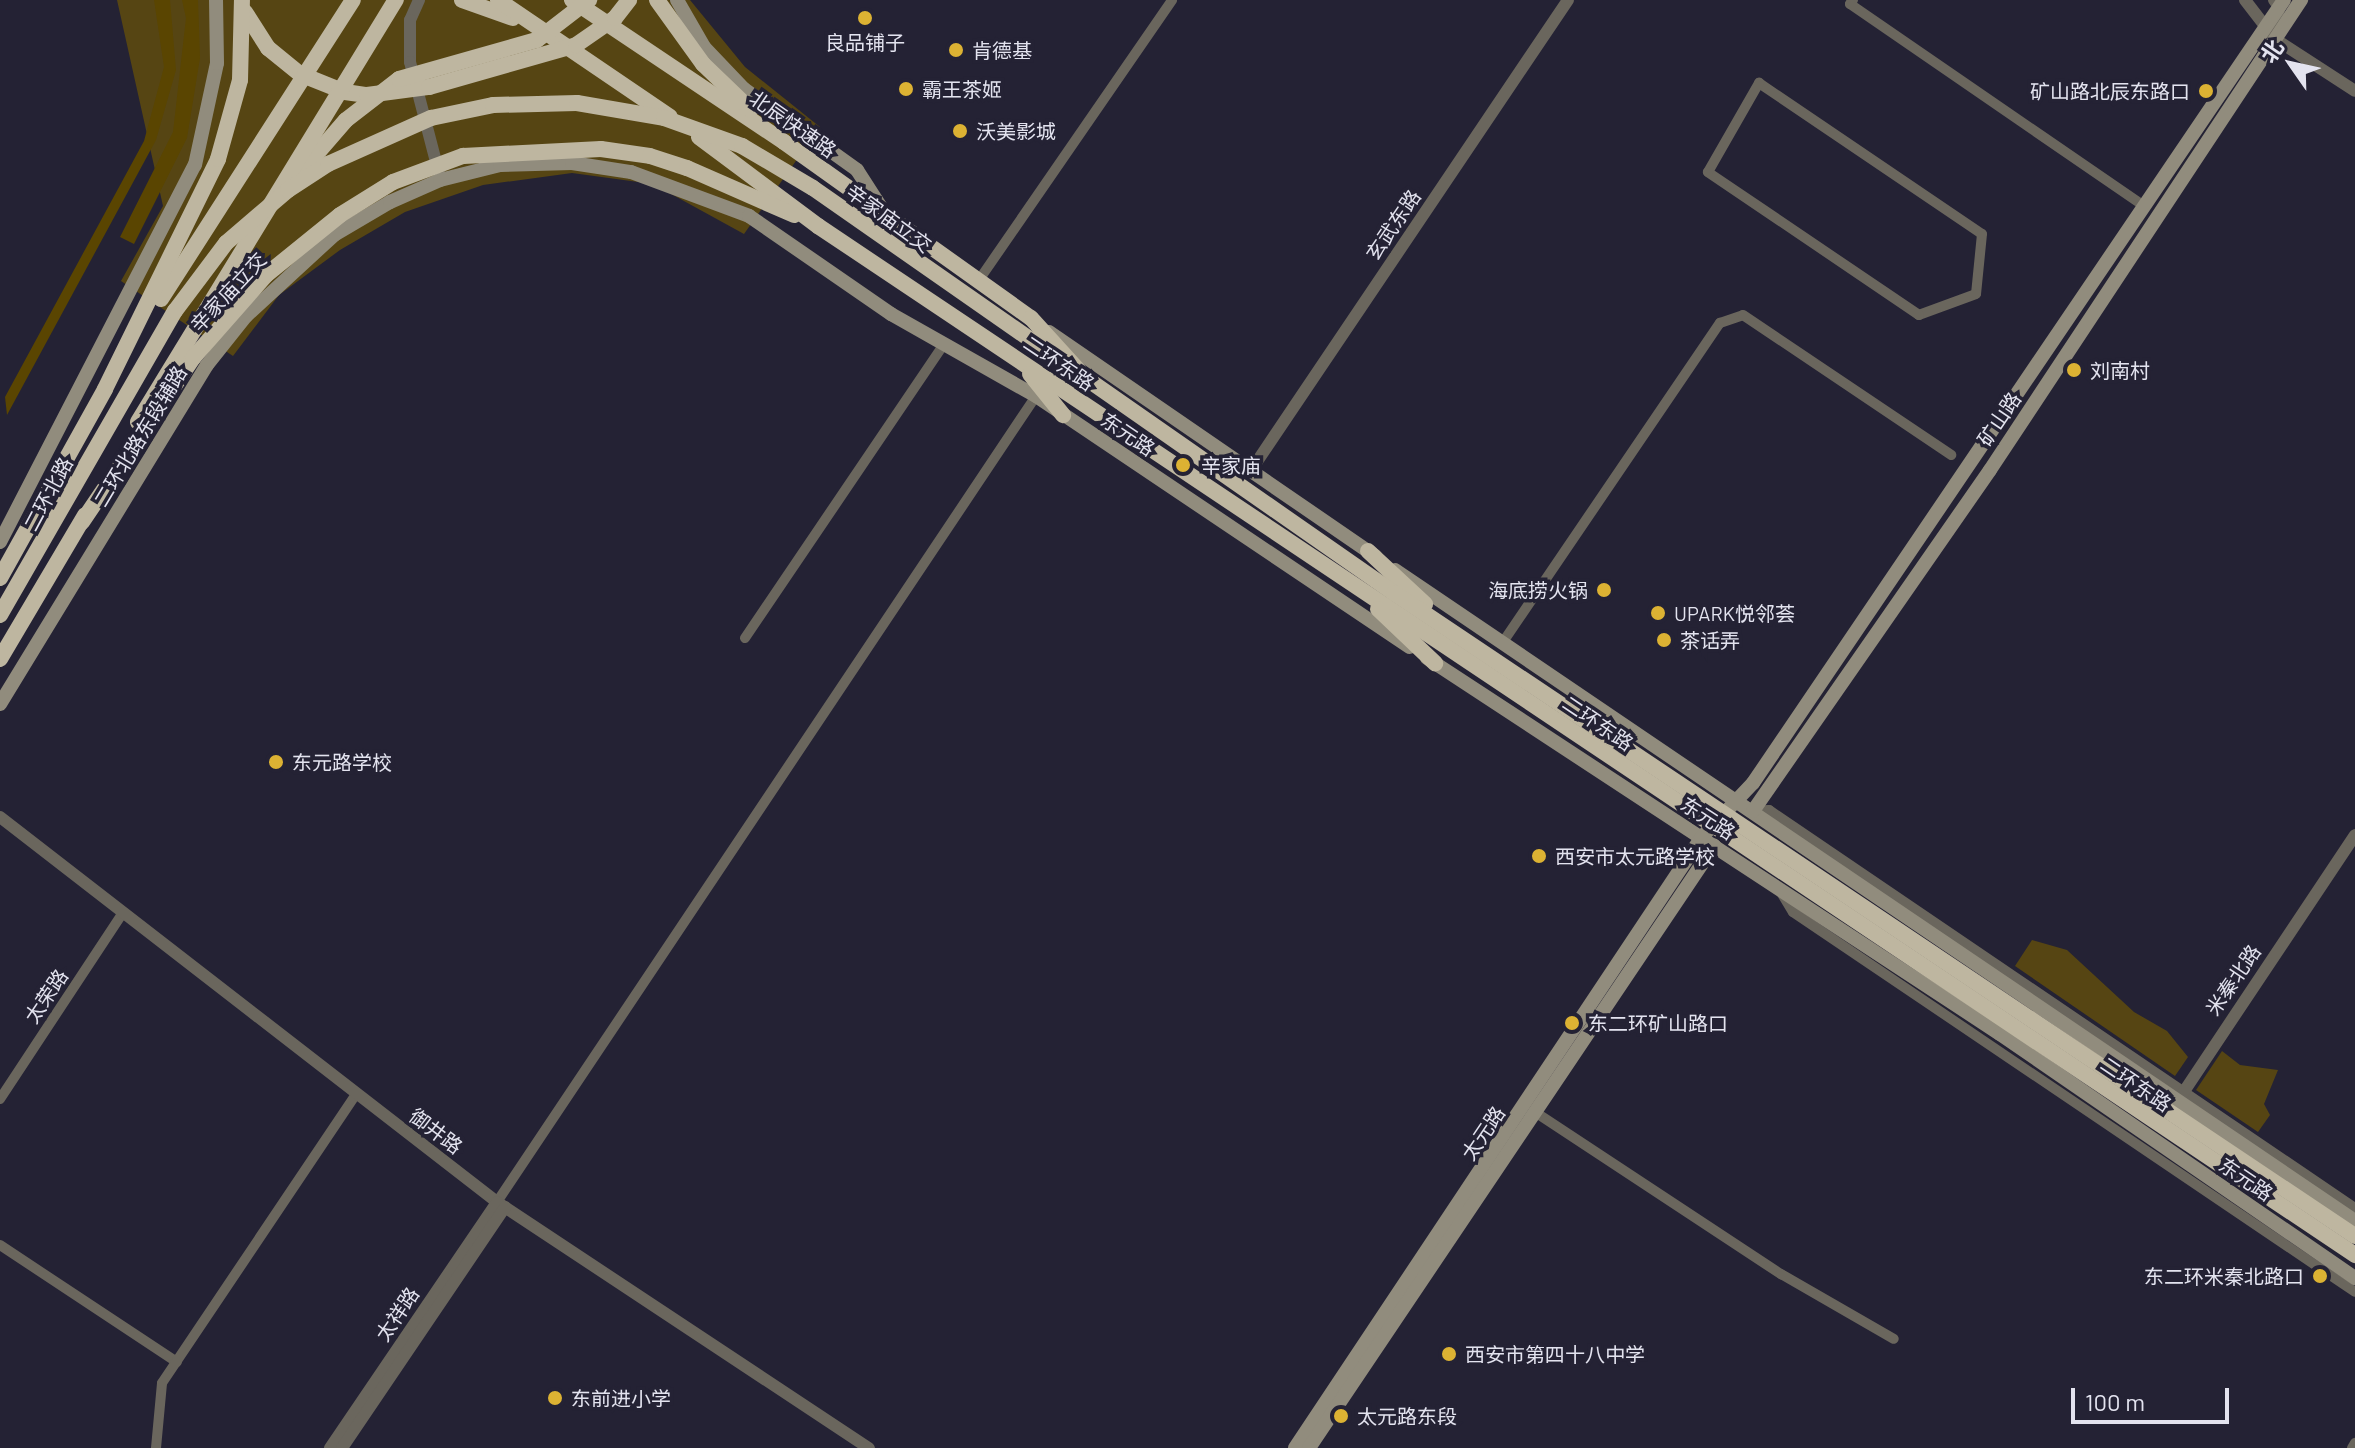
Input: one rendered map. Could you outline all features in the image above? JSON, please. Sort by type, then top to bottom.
[{"type":"highway","points":[[241,0],[254,30],[284,63],[323,85],[367,95],[429,87],[576,45],[615,18],[629,0]]},
{"type":"highway","points":[[0,578],[105,389],[218,159],[240,80],[241,0]]},
{"type":"highway","points":[[105,389],[353,0]]},
{"type":"highway","name":"辛家庙立交","points":[[82,522],[261,217],[396,0]]},
{"type":"highway","points":[[462,0],[543,31]]},
{"type":"highway","points":[[498,0],[735,161],[818,226]]},
{"type":"highway","name":"北辰快速路","points":[[572,0],[784,142],[1045,329],[1090,385]]},
{"type":"highway","points":[[261,217],[375,94],[424,69],[537,40],[589,0]]},
{"type":"highway","points":[[657,0],[703,64],[784,142]]},
{"type":"highway","name":"辛家庙立交","points":[[127,389],[206,266],[246,222],[328,164],[431,118],[493,105],[577,103],[664,118],[742,146],[813,188],[1090,385],[1458,636]]},
{"type":"highway","name":"辛家庙立交","points":[[82,522],[193,358],[266,275],[340,215],[393,182],[463,156],[523,149],[650,156],[818,226]]},
{"type":"highway","name":"二环东路","points":[[818,226],[1345,578],[1530,693],[2355,1236]]},
{"type":"highway","points":[[1019,360],[1063,415]]},
{"type":"highway","name":"二环北路","points":[[0,615],[127,389]]},
{"type":"highway","name":"二环北路","points":[[0,659],[82,522]]},
{"type":"highway","points":[[1368,551],[1458,636],[1530,693]]},
{"type":"highway","points":[[1345,578],[1435,663]]},
{"type":"highway","name":"二环东路","points":[[1530,693],[2355,1255]]},
{"type":"main road","points":[[0,542],[195,165],[217,63],[216,0]]},
{"type":"main road","points":[[677,0],[704,47],[744,89],[857,170],[887,215]]},
{"type":"main road","name":"矿山路","points":[[1708,842],[1740,801],[2144,206],[2270,34],[2301,0]]},
{"type":"main road","name":"矿山路","points":[[1753,811],[1990,470],[2270,34],[2279,2]]},
{"type":"main road","name":"二环北路东段辅路","points":[[0,704],[207,365],[246,316],[334,235],[440,180],[500,165],[572,163],[664,182],[749,216],[944,344]]},
{"type":"main road","name":"东元路","points":[[1045,329],[1250,472],[2179,1097],[2355,1221]]},
{"type":"main road","name":"东元路","points":[[944,344],[1036,396],[1779,889],[2148,1144],[2355,1278]]},
{"type":"main road","name":"太元路","points":[[1309,1448],[1535,1112],[1708,842]]},
{"type":"main road","name":"太元路","points":[[1295,1448],[1708,842]]},
{"type":"street","points":[[419,0],[410,20],[410,62],[440,180]]},
{"type":"street","points":[[979,280],[1172,0]]},
{"type":"street","name":"玄武东路","points":[[1250,472],[1568,0]]},
{"type":"street","points":[[1853,0],[1850,4],[2144,206]]},
{"type":"street","points":[[2245,0],[2270,34],[2355,91]]},
{"type":"street","points":[[1759,83],[1982,234],[1976,294],[1919,315],[1708,172],[1759,83]]},
{"type":"street","points":[[1503,642],[1720,323],[1743,315],[1951,455]]},
{"type":"street","points":[[745,638],[944,344]]},
{"type":"street","points":[[501,1205],[1036,396]]},
{"type":"street","name":"矿山路","points":[[1708,842],[1753,811]]},
{"type":"street","name":"御井路","points":[[0,817],[355,1096],[501,1205],[869,1448]]},
{"type":"street","name":"米秦北路","points":[[2148,1144],[2355,835]]},
{"type":"street","name":"太荣路","points":[[0,1099],[122,914]]},
{"type":"street","points":[[156,1448],[162,1383],[355,1096]]},
{"type":"street","points":[[2179,1097],[2355,1208]]},
{"type":"street","points":[[1535,1112],[1781,1274],[1894,1339]]},
{"type":"street","points":[[2148,1144],[2355,1292]]},
{"type":"street","name":"太祥路","points":[[330,1448],[501,1205]]},
{"type":"street","name":"太祥路","points":[[342,1448],[501,1205]]},
{"type":"street","points":[[0,1245],[177,1362]]},
{"type":"street","points":[[2352,1448],[2355,1443]]},
{"type":"shaded area","points":[[117,0],[690,0],[745,67],[820,127],[744,234],[653,184],[572,173],[483,185],[405,212],[340,250],[279,295],[233,356],[121,281],[163,206]]},
{"type":"shaded area","points":[[154,0],[170,0],[176,70],[156,140],[7,415],[5,397],[144,141],[164,67]]},
{"type":"shaded area","points":[[182,0],[198,0],[200,58],[187,138],[134,244],[120,237],[173,132],[186,18]]},
{"type":"shaded area","points":[[2032,940],[2067,950],[2134,1012],[2167,1031],[2188,1057],[2175,1076],[2015,966]]},
{"type":"shaded area","points":[[2222,1051],[2240,1065],[2278,1070],[2264,1104],[2270,1115],[2258,1132],[2196,1090]]},
{"type":"place","name":"良品铺子","points":[[865,18]]},
{"type":"place","name":"肯德基","points":[[956,50]]},
{"type":"place","name":"霸王茶姬","points":[[906,89]]},
{"type":"place","name":"矿山路北辰东路口","points":[[2206,91]]},
{"type":"place","name":"沃美影城","points":[[960,131]]},
{"type":"place","name":"刘南村","points":[[2074,370]]},
{"type":"place","name":"辛家庙","points":[[1183,465]]},
{"type":"place","name":"海底捞火锅","points":[[1604,590]]},
{"type":"place","name":"UPARK悦邻荟","points":[[1658,613]]},
{"type":"place","name":"茶话弄","points":[[1664,640]]},
{"type":"place","name":"东元路学校","points":[[276,762]]},
{"type":"place","name":"西安市太元路学校","points":[[1539,856]]},
{"type":"place","name":"东二环矿山路口","points":[[1572,1023]]},
{"type":"place","name":"东二环米秦北路口","points":[[2320,1276]]},
{"type":"place","name":"西安市第四十八中学","points":[[1449,1354]]},
{"type":"place","name":"东前进小学","points":[[555,1398]]},
{"type":"place","name":"太元路东段","points":[[1341,1416]]}]
